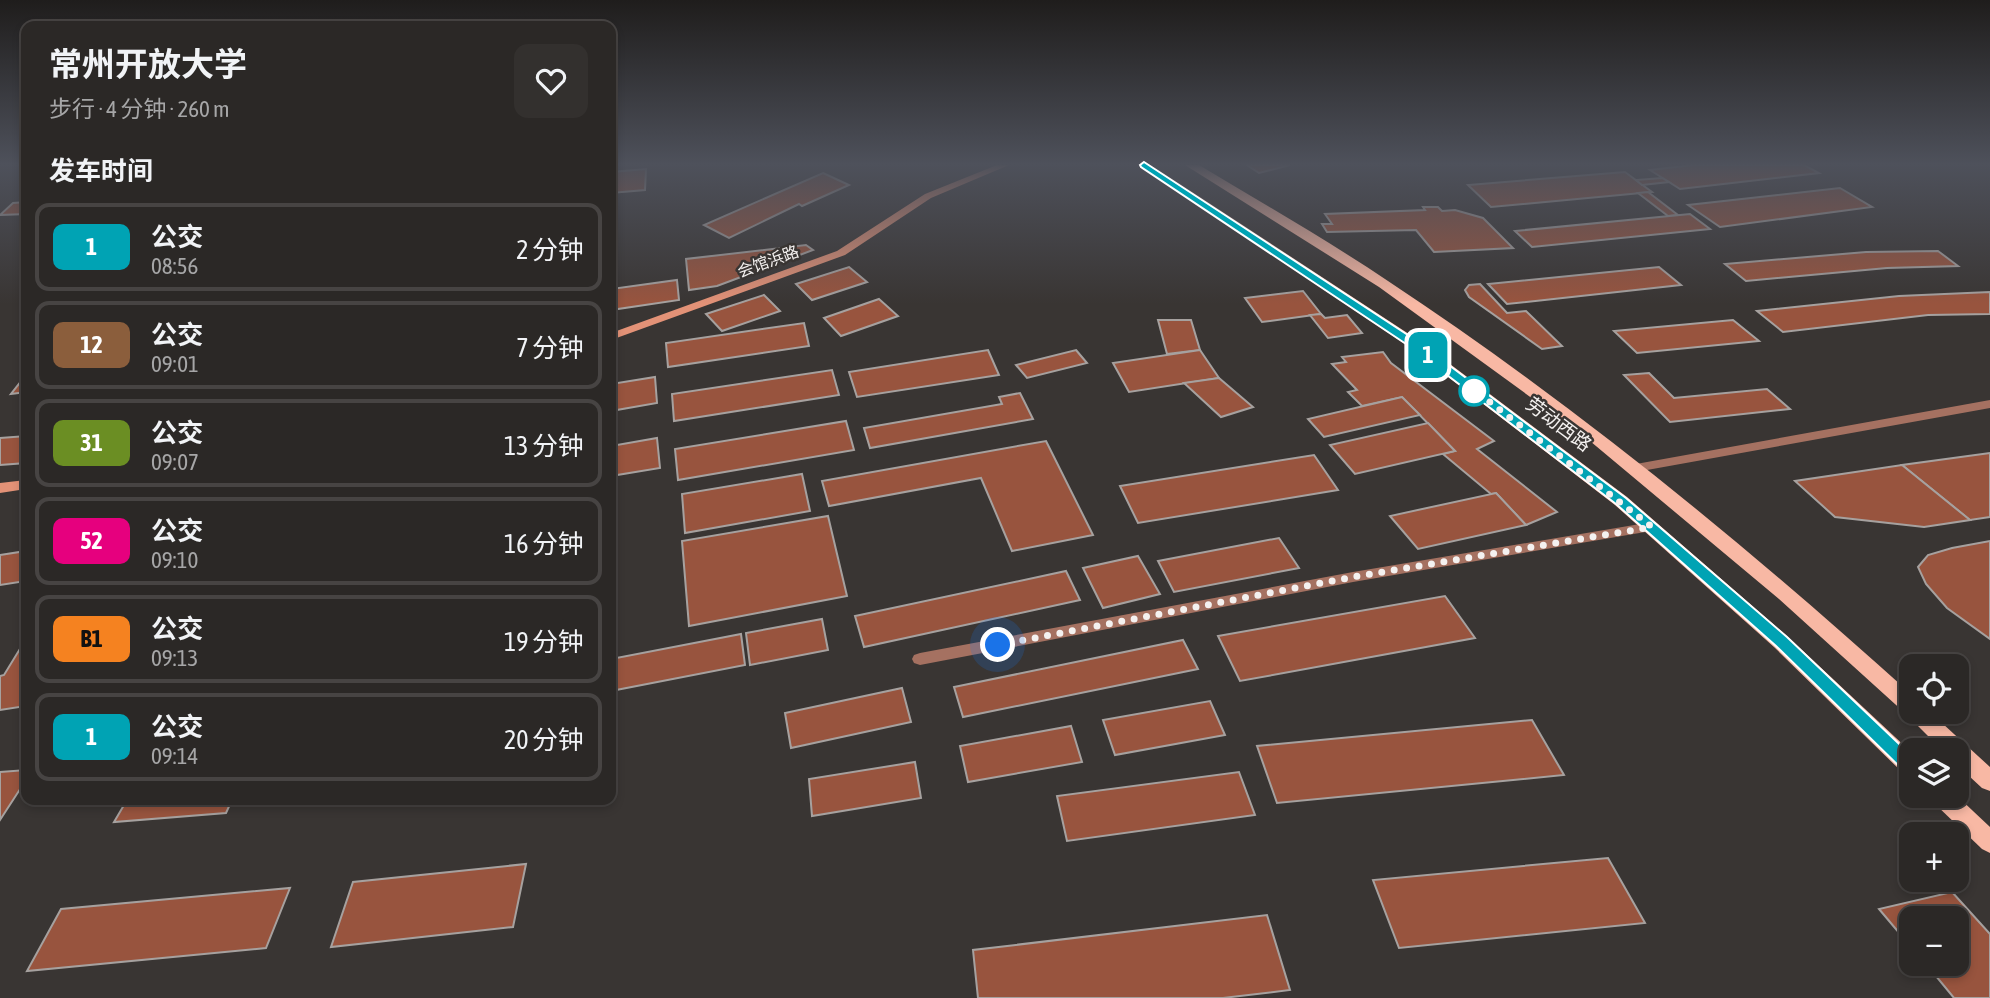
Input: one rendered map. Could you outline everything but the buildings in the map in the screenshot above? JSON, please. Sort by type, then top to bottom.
[{"type":"main road","name":"劳动西路","points":[[1214,212],[1413,343],[1652,527],[1781,642],[1899,755]]},
{"type":"main road","name":"劳动西路","points":[[1267,212],[1381,282],[1636,468],[1852,652],[1899,696]]},
{"type":"main road","points":[[1929,724],[1990,781]]},
{"type":"main road","points":[[1955,808],[1990,842]]},
{"type":"street","name":"会馆浜路","points":[[616,335],[841,253],[903,212]]},
{"type":"street","points":[[1636,468],[1990,404]]},
{"type":"street","points":[[0,488],[21,486]]},
{"type":"street","points":[[920,659],[1353,577],[1652,527]]},
{"type":"bus line","name":"1","points":[[1214,212],[1413,343],[1621,501],[1699,566],[1899,755]]},
{"type":"route","points":[[998,645],[1353,577],[1652,527],[1469,386],[1474,391]]}]
